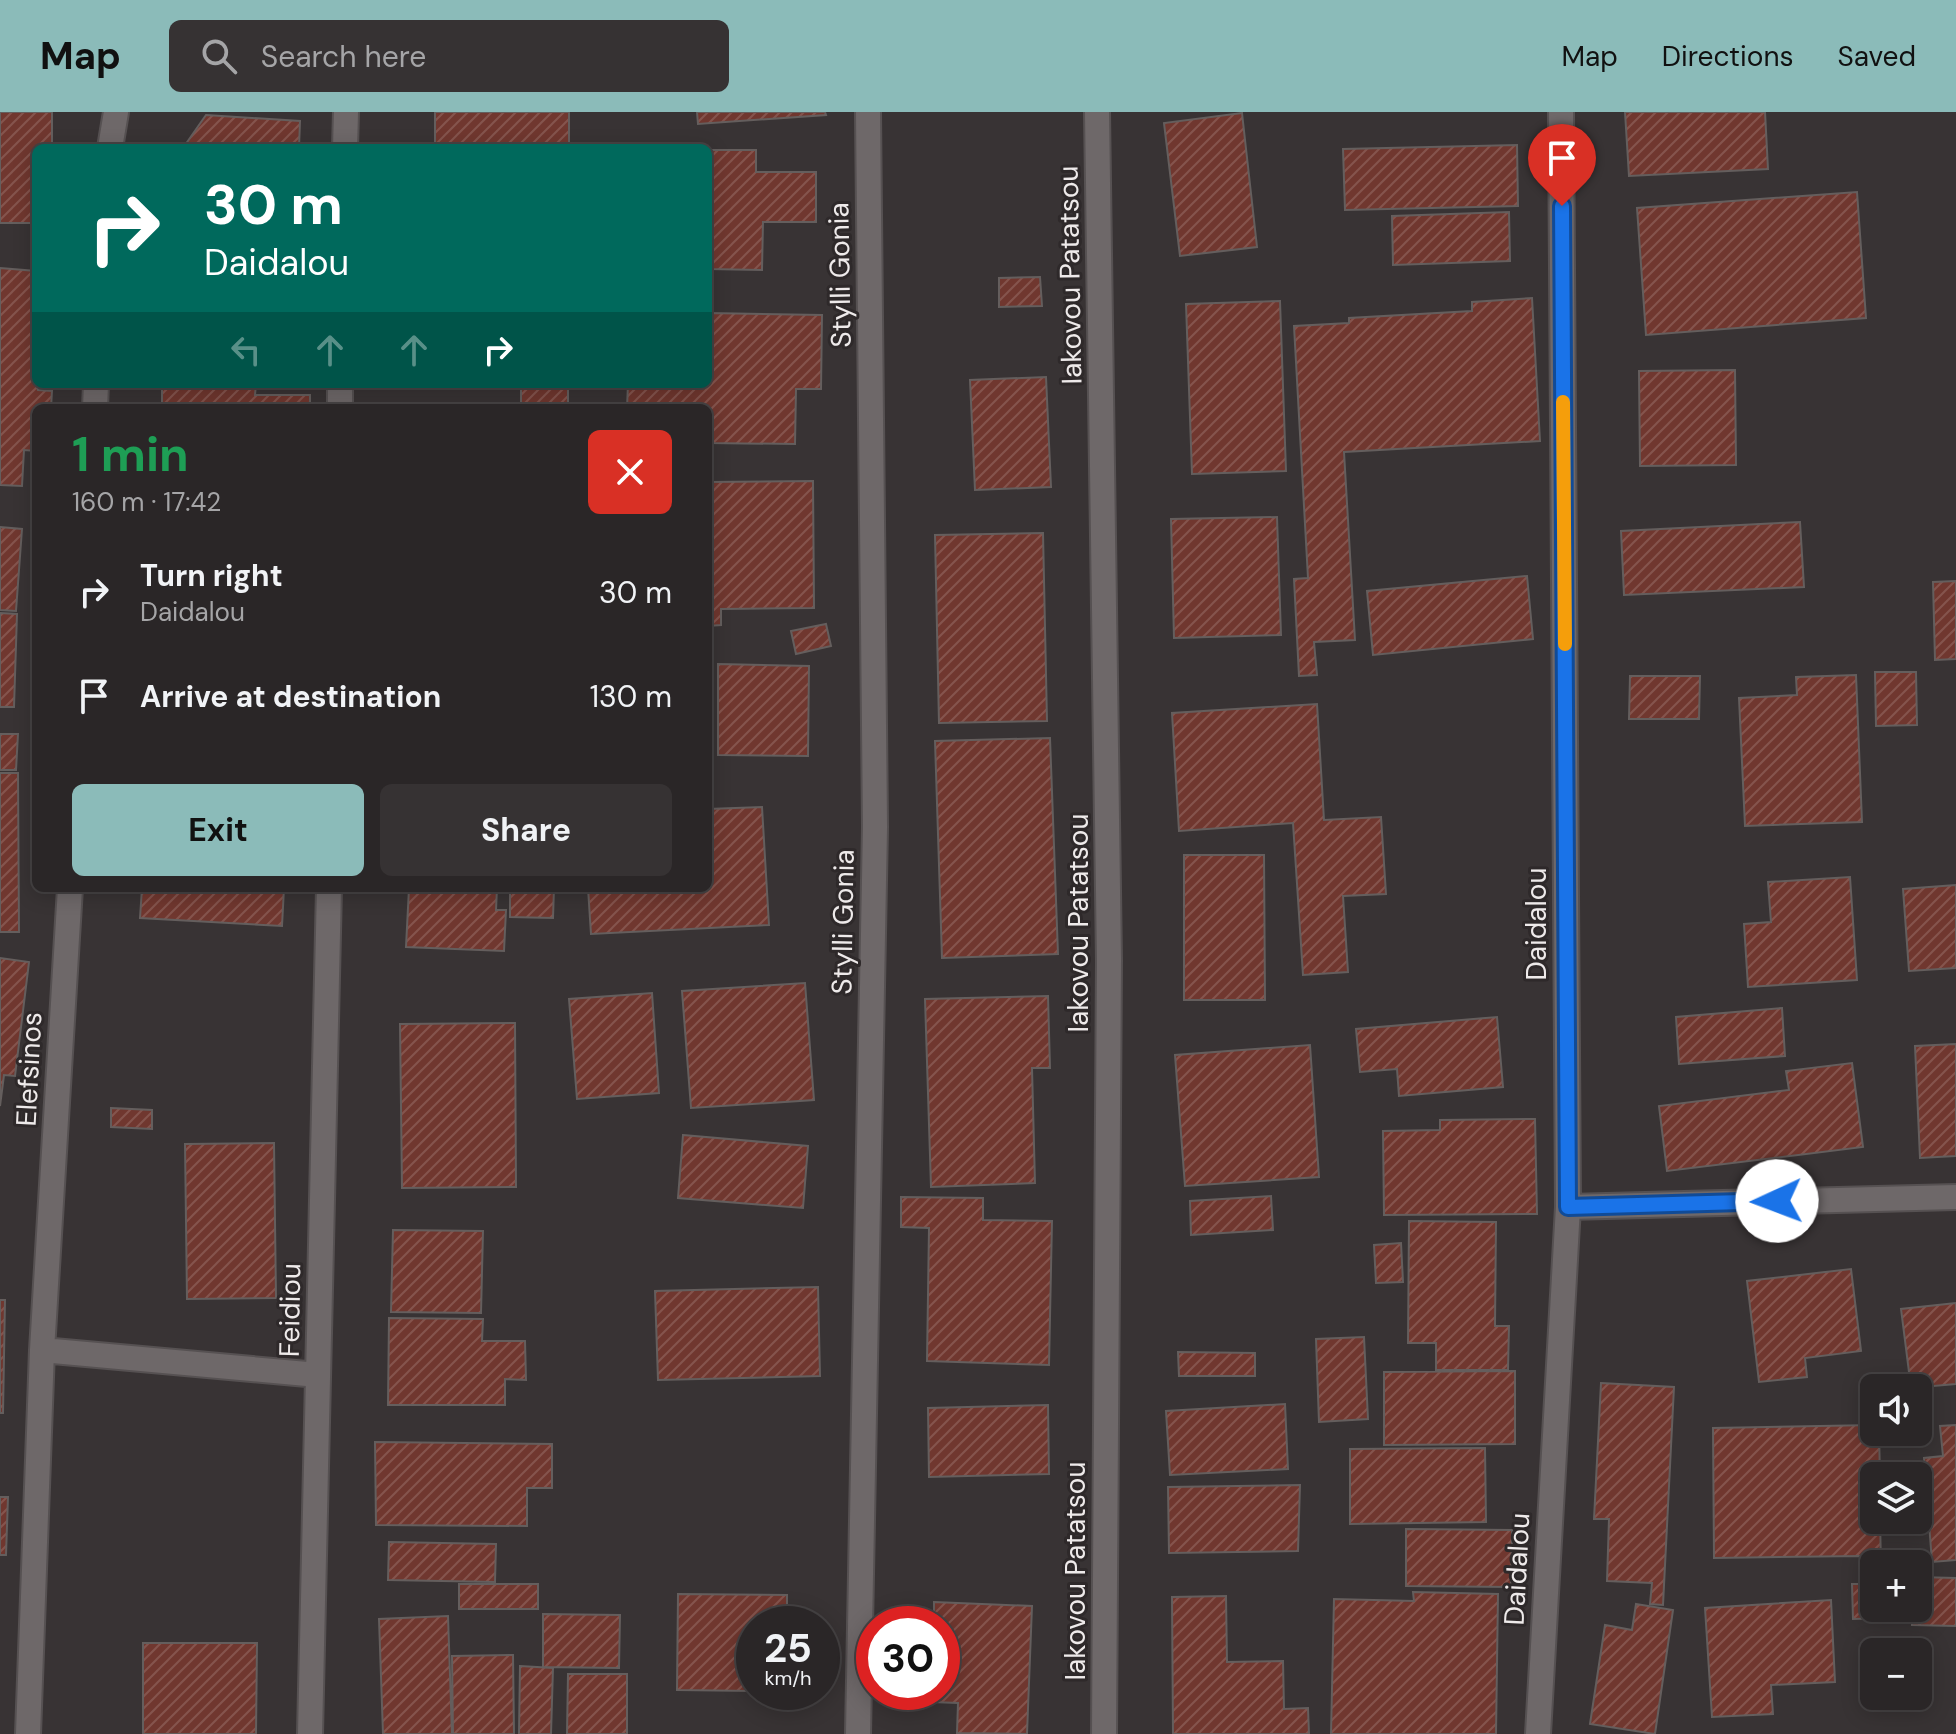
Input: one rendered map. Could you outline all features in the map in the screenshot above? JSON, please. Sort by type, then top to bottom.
[{"type":"street","points":[[111,144],[116,112]]},
{"type":"street","points":[[345,144],[346,112]]},
{"type":"street","name":"Stylli Gonia","points":[[858,1734],[875,827],[868,112]]},
{"type":"street","name":"Iakovou Patatsou","points":[[1097,112],[1109,961],[1104,1734]]},
{"type":"street","name":"Daidalou","points":[[1538,1734],[1568,1207],[1561,112]]},
{"type":"street","name":"Elefsinos","points":[[28,1734],[42,1350],[70,892]]},
{"type":"street","name":"Feidiou","points":[[310,1734],[329,892]]},
{"type":"street","points":[[1568,1207],[1956,1197]]},
{"type":"street","points":[[42,1350],[318,1375]]},
{"type":"building","points":[[0,112],[52,112],[52,144],[32,144],[32,223],[0,223]]},
{"type":"building","points":[[435,112],[569,112],[569,144],[435,144]]},
{"type":"building","points":[[697,112],[825,112],[826,115],[698,124]]},
{"type":"building","points":[[1625,112],[1765,112],[1768,169],[1629,176]]},
{"type":"building","points":[[1242,113],[1257,247],[1180,256],[1164,123]]},
{"type":"building","points":[[206,115],[300,121],[299,144],[186,144]]},
{"type":"building","points":[[1517,145],[1518,206],[1345,210],[1343,149]]},
{"type":"building","points":[[712,150],[756,150],[756,172],[816,172],[816,222],[763,222],[762,270],[712,269]]},
{"type":"building","points":[[1857,192],[1866,318],[1646,335],[1637,208]]},
{"type":"building","points":[[1509,212],[1510,261],[1393,265],[1392,216]]},
{"type":"building","points":[[0,268],[32,271],[32,388],[52,391],[51,404],[32,404],[32,451],[24,450],[22,486],[0,485]]},
{"type":"building","points":[[1040,277],[1042,306],[999,307],[999,278]]},
{"type":"building","points":[[1532,298],[1540,441],[1344,452],[1355,640],[1314,642],[1317,675],[1299,676],[1294,579],[1308,578],[1294,326],[1349,323],[1349,318],[1472,311],[1472,302]]},
{"type":"building","points":[[1280,301],[1286,471],[1192,474],[1186,304]]},
{"type":"building","points":[[712,313],[822,315],[821,389],[796,389],[795,444],[712,443],[712,404],[627,404],[628,388],[712,388]]},
{"type":"building","points":[[1735,370],[1736,465],[1640,466],[1639,371]]},
{"type":"building","points":[[1046,377],[1051,487],[975,490],[970,380]]},
{"type":"building","points":[[162,388],[256,388],[255,395],[310,395],[310,404],[162,404]]},
{"type":"building","points":[[521,388],[568,388],[568,404],[521,404]]},
{"type":"building","points":[[813,481],[814,608],[721,609],[721,625],[712,626],[712,482]]},
{"type":"building","points":[[1277,517],[1281,635],[1174,638],[1171,519]]},
{"type":"building","points":[[1800,522],[1804,587],[1624,595],[1621,531]]},
{"type":"building","points":[[0,527],[22,529],[16,611],[0,610]]},
{"type":"building","points":[[1043,533],[1047,721],[939,723],[935,535]]},
{"type":"building","points":[[1527,576],[1533,639],[1373,655],[1367,591]]},
{"type":"building","points":[[1956,581],[1956,659],[1935,660],[1933,582]]},
{"type":"building","points":[[0,613],[17,614],[14,707],[0,707]]},
{"type":"building","points":[[826,624],[831,646],[796,654],[791,631]]},
{"type":"building","points":[[718,664],[809,666],[808,756],[718,755]]},
{"type":"building","points":[[1875,672],[1916,672],[1917,725],[1876,726]]},
{"type":"building","points":[[1856,675],[1862,822],[1745,826],[1739,698],[1797,695],[1796,677]]},
{"type":"building","points":[[1630,676],[1700,676],[1699,719],[1629,719]]},
{"type":"building","points":[[1317,704],[1324,820],[1381,817],[1386,894],[1343,896],[1348,972],[1303,975],[1293,823],[1179,831],[1172,713]]},
{"type":"building","points":[[0,734],[18,734],[16,770],[0,770]]},
{"type":"building","points":[[1050,738],[1058,954],[942,958],[935,741]]},
{"type":"building","points":[[0,773],[18,773],[19,932],[0,932]]},
{"type":"building","points":[[762,807],[769,925],[591,934],[588,892],[712,892],[712,809]]},
{"type":"building","points":[[1184,855],[1264,855],[1265,1000],[1184,1000]]},
{"type":"building","points":[[1850,877],[1857,980],[1748,987],[1744,924],[1771,922],[1768,882]]},
{"type":"building","points":[[1956,885],[1956,968],[1909,971],[1903,889]]},
{"type":"building","points":[[142,892],[284,892],[282,926],[140,918]]},
{"type":"building","points":[[409,892],[497,892],[496,910],[506,910],[504,951],[406,947]]},
{"type":"building","points":[[510,892],[554,892],[553,918],[510,917]]},
{"type":"building","points":[[0,958],[29,962],[15,1076],[4,1075],[0,1106]]},
{"type":"building","points":[[805,983],[814,1100],[691,1108],[682,991]]},
{"type":"building","points":[[652,993],[659,1093],[577,1099],[569,999]]},
{"type":"building","points":[[1048,996],[1050,1068],[1032,1068],[1035,1183],[931,1187],[925,999]]},
{"type":"building","points":[[1782,1008],[1785,1056],[1679,1064],[1676,1017]]},
{"type":"building","points":[[1497,1017],[1503,1087],[1399,1096],[1397,1069],[1360,1072],[1356,1029]]},
{"type":"building","points":[[515,1023],[516,1187],[402,1188],[400,1024]]},
{"type":"building","points":[[1956,1044],[1956,1156],[1920,1158],[1915,1046]]},
{"type":"building","points":[[1310,1045],[1319,1177],[1185,1186],[1175,1055]]},
{"type":"building","points":[[1852,1063],[1863,1147],[1667,1171],[1659,1106],[1789,1090],[1786,1071]]},
{"type":"building","points":[[111,1108],[152,1110],[152,1129],[111,1127]]},
{"type":"building","points":[[1535,1119],[1537,1214],[1384,1215],[1383,1131],[1440,1130],[1440,1120]]},
{"type":"building","points":[[683,1135],[808,1146],[803,1208],[678,1198]]},
{"type":"building","points":[[274,1143],[276,1298],[187,1299],[185,1144]]},
{"type":"building","points":[[1271,1196],[1273,1230],[1191,1235],[1190,1201]]},
{"type":"building","points":[[901,1197],[983,1198],[983,1220],[1052,1221],[1049,1365],[927,1361],[929,1228],[901,1227]]},
{"type":"building","points":[[1409,1221],[1496,1222],[1495,1326],[1509,1326],[1508,1370],[1436,1370],[1436,1343],[1408,1343]]},
{"type":"building","points":[[393,1230],[483,1231],[481,1313],[391,1312]]},
{"type":"building","points":[[1401,1243],[1403,1282],[1376,1283],[1374,1245]]},
{"type":"building","points":[[1851,1269],[1861,1351],[1805,1358],[1807,1377],[1759,1382],[1747,1281]]},
{"type":"building","points":[[818,1287],[820,1376],[658,1380],[655,1291]]},
{"type":"building","points":[[0,1300],[5,1300],[3,1413],[0,1413]]},
{"type":"building","points":[[1956,1303],[1956,1384],[1932,1386],[1932,1374],[1909,1374],[1901,1309]]},
{"type":"building","points":[[389,1318],[483,1319],[482,1341],[525,1341],[526,1380],[505,1379],[505,1405],[388,1405]]},
{"type":"building","points":[[1364,1337],[1368,1419],[1319,1422],[1316,1339]]},
{"type":"building","points":[[1178,1352],[1255,1353],[1255,1376],[1179,1376]]},
{"type":"building","points":[[1515,1371],[1515,1444],[1384,1445],[1384,1372]]},
{"type":"building","points":[[1601,1383],[1674,1387],[1663,1605],[1650,1604],[1652,1583],[1607,1581],[1609,1519],[1594,1519]]},
{"type":"building","points":[[1285,1404],[1288,1469],[1170,1475],[1166,1411]]},
{"type":"building","points":[[1048,1405],[1049,1474],[929,1477],[928,1408]]},
{"type":"building","points":[[1860,1425],[1860,1446],[1879,1446],[1880,1462],[1860,1462],[1860,1534],[1880,1534],[1881,1550],[1860,1550],[1860,1556],[1714,1558],[1713,1428]]},
{"type":"building","points":[[1956,1425],[1956,1560],[1932,1562],[1932,1462],[1924,1462],[1924,1458],[1943,1456],[1940,1426]]},
{"type":"building","points":[[375,1442],[552,1444],[552,1488],[527,1488],[527,1526],[376,1525]]},
{"type":"building","points":[[1485,1448],[1486,1522],[1350,1524],[1350,1449]]},
{"type":"building","points":[[1300,1485],[1298,1551],[1169,1553],[1168,1487]]},
{"type":"building","points":[[0,1497],[8,1497],[6,1555],[0,1555]]},
{"type":"building","points":[[1406,1529],[1512,1530],[1511,1587],[1406,1586]]},
{"type":"building","points":[[389,1542],[496,1544],[495,1582],[388,1580]]},
{"type":"building","points":[[1932,1577],[1956,1578],[1956,1626],[1912,1625],[1912,1622],[1932,1622]]},
{"type":"building","points":[[459,1584],[538,1584],[538,1609],[459,1609]]},
{"type":"building","points":[[1852,1584],[1860,1584],[1860,1619],[1853,1619]]},
{"type":"building","points":[[1413,1592],[1498,1594],[1496,1734],[1331,1734],[1334,1599],[1414,1601]]},
{"type":"building","points":[[678,1594],[787,1595],[787,1606],[736,1606],[736,1691],[677,1690]]},
{"type":"building","points":[[1226,1596],[1227,1662],[1283,1661],[1284,1709],[1308,1708],[1309,1734],[1173,1734],[1172,1597]]},
{"type":"building","points":[[1831,1600],[1835,1682],[1771,1685],[1773,1714],[1712,1717],[1705,1608]]},
{"type":"building","points":[[934,1602],[1032,1606],[1027,1734],[957,1733],[960,1710],[960,1606],[934,1606]]},
{"type":"building","points":[[1636,1604],[1673,1610],[1655,1734],[1590,1724],[1605,1625],[1632,1630]]},
{"type":"building","points":[[543,1614],[620,1615],[619,1668],[543,1667]]},
{"type":"building","points":[[448,1616],[452,1734],[383,1734],[379,1619]]},
{"type":"building","points":[[143,1643],[257,1643],[256,1734],[143,1734]]},
{"type":"building","points":[[513,1655],[514,1734],[453,1734],[452,1656]]},
{"type":"building","points":[[520,1666],[553,1668],[551,1734],[519,1734]]},
{"type":"building","points":[[568,1674],[627,1674],[627,1734],[567,1734]]},
{"type":"slow traffic","points":[[1563,402],[1565,644]]},
{"type":"route","points":[[1562,206],[1568,1207],[1777,1201]]}]
